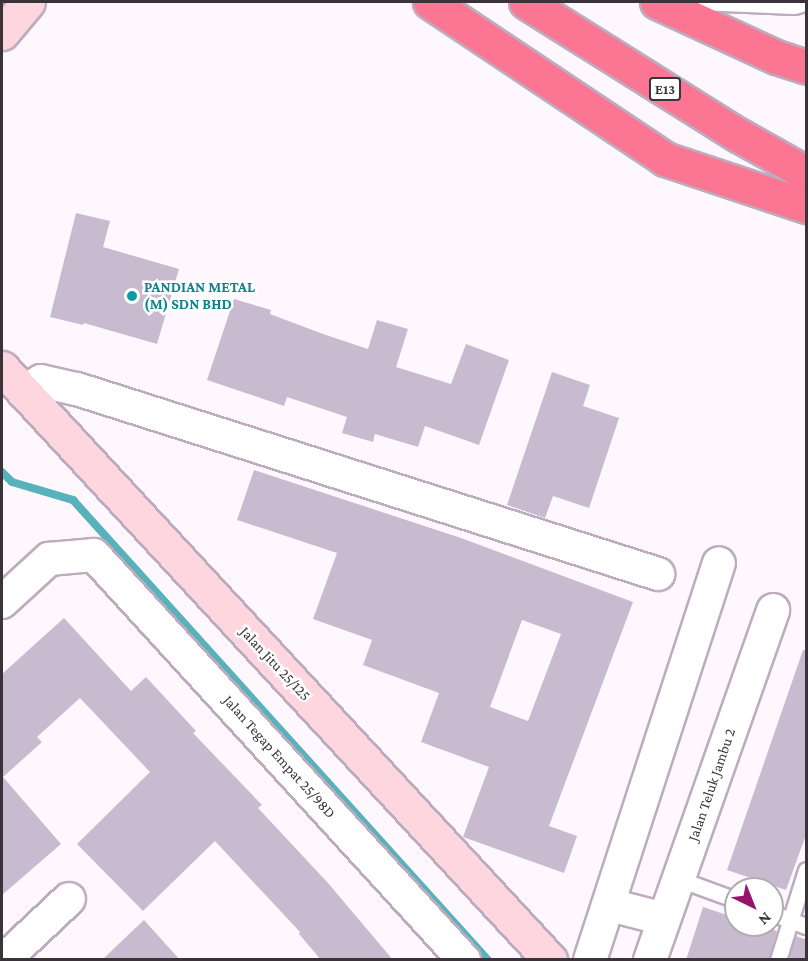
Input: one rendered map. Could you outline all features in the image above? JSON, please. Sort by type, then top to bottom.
[{"type":"highway","points":[[430,2],[665,159],[807,206]]},
{"type":"highway","name":"E13","points":[[526,2],[740,136],[807,173]]},
{"type":"highway","points":[[657,2],[776,57],[807,67]]},
{"type":"street","points":[[14,19],[44,2]]},
{"type":"street","name":"Jalan Jitu 25/125","points":[[2,368],[550,960]]},
{"type":"street","points":[[23,392],[41,381],[77,389],[658,574]]},
{"type":"street","name":"Jalan Tegap Empat 25/98D","points":[[2,602],[49,559],[94,555],[464,960]]},
{"type":"street","points":[[590,960],[610,905],[719,563]]},
{"type":"street","name":"Jalan Teluk Jambu 2","points":[[650,960],[773,610]]},
{"type":"street","points":[[4,960],[69,899]]},
{"type":"street","points":[[610,905],[664,919]]},
{"type":"lane","points":[[699,2],[794,6],[807,3]]},
{"type":"lane","points":[[778,960],[807,870]]},
{"type":"lane","points":[[678,879],[724,896]]},
{"type":"lane","points":[[784,917],[807,926]]},
{"type":"building","points":[[76,213],[110,221],[103,247],[179,269],[157,344],[84,323],[83,325],[50,317]]},
{"type":"building","points":[[234,299],[271,310],[270,314],[368,349],[377,320],[408,329],[396,367],[451,384],[466,344],[509,360],[479,445],[425,426],[418,447],[375,434],[373,442],[342,433],[347,417],[287,397],[284,406],[207,380]]},
{"type":"building","points":[[552,372],[590,385],[583,406],[619,418],[589,508],[553,496],[545,518],[507,505]]},
{"type":"building","points":[[254,470],[461,538],[633,602],[549,826],[577,836],[564,873],[463,837],[489,767],[421,742],[439,693],[363,665],[372,640],[313,619],[337,553],[237,520]],"holes":[[[522,620],[561,634],[528,721],[490,707]]]},
{"type":"building","points":[[64,618],[131,691],[146,677],[196,731],[193,733],[262,805],[258,808],[328,883],[393,960],[321,960],[299,934],[300,932],[215,841],[143,911],[77,844],[150,772],[80,698],[37,737],[42,742],[3,777],[61,844],[2,895],[2,674]]},
{"type":"building","points":[[803,650],[807,650],[807,832],[786,890],[784,889],[784,877],[748,877],[727,870]]},
{"type":"building","points":[[703,907],[724,914],[724,937],[775,937],[769,960],[686,960]]},
{"type":"building","points":[[144,920],[180,960],[102,960],[127,936]]},
{"type":"building","points":[[796,936],[807,940],[807,960],[788,960]]},
{"type":"waterway","points":[[2,472],[12,482],[73,500],[488,960]]},
{"type":"place","name":"PANDIAN METAL (M) SDN BHD","points":[[132,296]]}]
